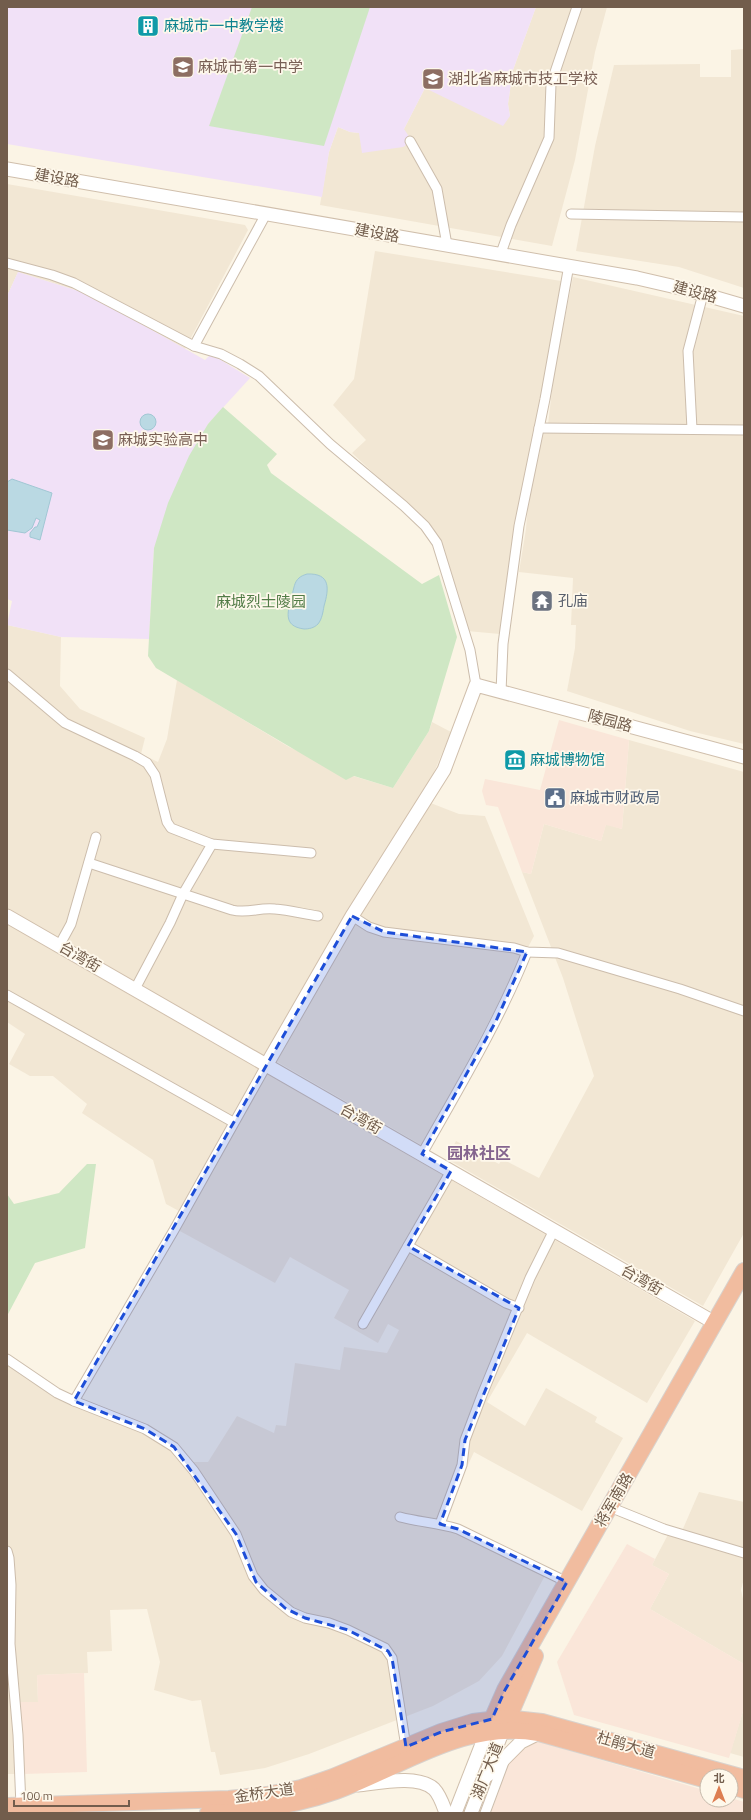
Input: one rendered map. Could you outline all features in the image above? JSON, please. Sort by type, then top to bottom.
[{"type":"highway","name":"将军南路","points":[[498,1725],[505,1690],[744,1271]]},
{"type":"highway","name":"将军南路","points":[[498,1725],[536,1654],[744,1287]]},
{"type":"highway","name":"金桥大道","points":[[14,1806],[229,1798],[267,1795],[301,1788],[322,1781],[441,1732],[473,1722],[498,1725]]},
{"type":"highway","name":"杜鹃大道","points":[[498,1725],[542,1722],[744,1778]]},
{"type":"highway","name":"金桥大道","points":[[208,1813],[249,1811],[288,1805],[321,1796],[444,1743],[498,1725]]},
{"type":"highway","name":"杜鹃大道","points":[[498,1725],[539,1733],[699,1778]]},
{"type":"street","points":[[500,253],[549,138],[550,84],[577,7]]},
{"type":"street","points":[[410,141],[437,189],[447,244]]},
{"type":"street","name":"建设路","points":[[7,169],[569,265],[637,278],[703,294],[744,306]]},
{"type":"street","points":[[194,346],[266,214]]},
{"type":"street","points":[[571,214],[744,217]]},
{"type":"street","points":[[7,263],[74,282],[194,346],[221,354],[240,364],[259,376],[330,444],[404,506],[429,530],[437,543],[470,650],[476,685],[444,770],[352,916],[233,1122],[174,1230],[74,1401]]},
{"type":"street","points":[[501,692],[503,644],[519,526],[539,428],[569,265]]},
{"type":"street","points":[[692,429],[688,351],[703,294]]},
{"type":"street","points":[[539,428],[744,430]]},
{"type":"street","points":[[7,674],[65,723],[135,756],[147,764],[155,775],[167,822],[171,828],[212,844],[311,853]]},
{"type":"street","name":"陵园路","points":[[476,685],[744,757]]},
{"type":"street","points":[[60,946],[71,924],[96,837]]},
{"type":"street","points":[[135,988],[170,924],[183,894],[212,844]]},
{"type":"street","points":[[89,863],[243,912],[275,908],[318,916]]},
{"type":"street","name":"台湾街","points":[[7,916],[135,988],[715,1322]]},
{"type":"street","points":[[352,916],[369,927],[384,932],[514,948],[527,952],[558,954],[680,989],[744,1011]]},
{"type":"street","points":[[422,1154],[496,1021],[514,984],[527,952]]},
{"type":"street","points":[[7,995],[233,1122]]},
{"type":"street","points":[[363,1324],[451,1171]]},
{"type":"street","points":[[440,1524],[462,1465],[465,1440],[530,1278],[554,1230]]},
{"type":"street","points":[[408,1246],[506,1303],[518,1308]]},
{"type":"street","points":[[7,1359],[57,1393],[145,1429],[174,1447],[194,1471],[236,1534],[256,1582],[285,1608],[306,1618],[329,1623],[348,1630],[380,1645],[388,1651],[392,1658],[406,1747]]},
{"type":"street","points":[[617,1510],[664,1529],[744,1553]]},
{"type":"street","points":[[400,1517],[424,1523],[440,1524],[458,1529],[567,1582]]},
{"type":"street","points":[[7,1551],[11,1585],[8,1644],[17,1722],[14,1806]]},
{"type":"street","name":"湖广大道","points":[[471,1813],[484,1779],[498,1725]]},
{"type":"street","name":"湖广大道","points":[[455,1813],[498,1725]]},
{"type":"street","points":[[484,1779],[521,1742],[539,1733]]},
{"type":"street","points":[[485,1813],[506,1756]]},
{"type":"street","points":[[347,1786],[418,1781],[434,1789],[443,1810]]},
{"type":"highlighted area","points":[[352,916],[384,932],[527,952],[496,1021],[422,1154],[451,1171],[408,1246],[519,1308],[465,1440],[462,1465],[440,1524],[458,1529],[567,1582],[505,1690],[492,1719],[441,1732],[406,1747],[392,1658],[388,1651],[348,1630],[305,1618],[285,1608],[256,1582],[236,1534],[174,1447],[145,1429],[74,1401]]},
{"type":"shaded area","name":"麻城市第一中学","points":[[7,7],[536,7],[513,70],[508,104],[510,116],[503,126],[425,88],[404,129],[412,141],[403,147],[362,153],[359,133],[350,132],[338,127],[329,152],[322,197],[7,144]]},
{"type":"shaded area","points":[[536,7],[607,7],[595,52],[575,160],[552,246],[320,205],[329,152],[338,127],[350,132],[359,133],[404,129],[425,88],[510,116],[508,104],[513,70]]},
{"type":"shaded area","points":[[744,49],[744,288],[679,267],[576,251],[595,146],[614,65],[700,64],[700,77],[731,77],[731,50]]},
{"type":"shaded area","points":[[7,184],[245,225],[248,230],[185,349],[88,294],[18,272],[7,296]]},
{"type":"shaded area","points":[[375,251],[561,281],[500,634],[467,631],[441,541],[426,522],[352,453],[366,440],[333,405],[354,379]]},
{"type":"shaded area","name":"麻城实验高中","points":[[18,272],[88,294],[205,360],[211,354],[250,378],[208,424],[154,548],[149,639],[61,637],[7,625],[12,601],[7,599],[7,296]]},
{"type":"shaded area","points":[[573,277],[744,316],[744,744],[690,731],[567,691],[575,648],[576,625],[571,625],[573,578],[519,572],[526,529],[529,491],[542,432],[548,425],[554,372]]},
{"type":"shaded area","points":[[7,625],[61,637],[60,686],[80,709],[145,738],[141,754],[158,762],[167,739],[177,680],[289,747],[353,776],[393,788],[429,731],[432,722],[451,732],[427,789],[267,1058],[7,910]]},
{"type":"shaded area","name":"麻城市财政局","points":[[559,720],[629,740],[622,829],[606,825],[601,841],[544,824],[531,874],[522,872],[498,807],[486,805],[482,791],[485,779],[540,790]]},
{"type":"shaded area","points":[[629,740],[744,772],[744,1233],[703,1306],[447,1159],[456,1141],[499,1164],[502,1159],[539,1178],[594,1076],[563,978],[522,872],[531,874],[544,824],[601,841],[606,824],[622,829]]},
{"type":"shaded area","points":[[428,802],[459,814],[485,816],[534,936],[423,1146],[274,1060]]},
{"type":"shaded area","points":[[7,924],[259,1069],[179,1211],[166,1204],[153,1160],[82,1113],[87,1104],[53,1076],[30,1076],[9,1064],[25,1034],[7,1022]]},
{"type":"shaded area","points":[[266,1073],[695,1321],[647,1403],[527,1333],[487,1402],[525,1426],[546,1388],[597,1417],[595,1422],[623,1438],[582,1511],[474,1452],[449,1506],[446,1522],[548,1570],[502,1656],[479,1681],[433,1706],[309,1754],[265,1768],[220,1775],[215,1752],[211,1752],[201,1700],[192,1701],[154,1690],[160,1662],[147,1609],[110,1610],[112,1651],[87,1652],[88,1673],[37,1675],[38,1702],[21,1702],[23,1774],[7,1774],[7,1355],[69,1395],[152,1427],[193,1462],[208,1462],[237,1416],[274,1433],[276,1425],[286,1426],[295,1363],[340,1370],[344,1347],[387,1353],[399,1330],[388,1324],[378,1343],[334,1318],[349,1290],[290,1257],[275,1283],[178,1230]]},
{"type":"shaded area","points":[[699,1492],[744,1502],[744,1578],[741,1590],[744,1603],[744,1664],[650,1609],[669,1574],[652,1565],[672,1527],[682,1531]]},
{"type":"shaded area","points":[[627,1544],[655,1559],[652,1565],[669,1574],[650,1609],[744,1664],[744,1708],[729,1758],[574,1715],[557,1662]]},
{"type":"shaded area","points":[[84,1673],[87,1772],[23,1774],[20,1702],[38,1702],[37,1675]]},
{"type":"shaded area","points":[[744,1708],[744,1757],[730,1753]]},
{"type":"shaded area","points":[[536,1741],[699,1789],[699,1808],[739,1808],[739,1800],[744,1802],[744,1813],[491,1813],[508,1764]]},
{"type":"green space","points":[[252,7],[370,7],[324,146],[209,126]]},
{"type":"green space","name":"麻城烈士陵园","points":[[223,407],[277,454],[267,465],[271,473],[422,584],[439,575],[457,637],[429,731],[393,788],[354,776],[346,780],[156,668],[148,656],[154,548],[168,503],[189,456],[208,424]]},
{"type":"green space","points":[[87,1164],[96,1164],[85,1248],[35,1263],[7,1316],[7,1194],[14,1204],[59,1193]]},
{"type":"water","points":[[148,414],[155,419],[156,422],[151,429],[148,430],[141,425],[140,422],[145,415]]},
{"type":"water","points":[[12,479],[52,493],[40,540],[30,537],[30,533],[35,527],[37,527],[40,520],[36,518],[32,528],[25,533],[7,530],[7,482]]},
{"type":"water","points":[[307,574],[315,574],[324,579],[327,594],[323,613],[319,622],[313,627],[304,629],[292,625],[289,621],[288,612],[297,580]]},
{"type":"place","name":"麻城市一中教学楼","points":[[148,26]]},
{"type":"place","name":"麻城市第一中学","points":[[183,67]]},
{"type":"place","name":"湖北省麻城市技工学校","points":[[433,79]]},
{"type":"place","name":"麻城实验高中","points":[[103,440]]},
{"type":"place","name":"孔庙","points":[[542,601]]},
{"type":"place","name":"麻城博物馆","points":[[515,760]]},
{"type":"place","name":"麻城市财政局","points":[[555,798]]},
{"type":"district","name":"园林社区","points":[[479,1153]]}]
